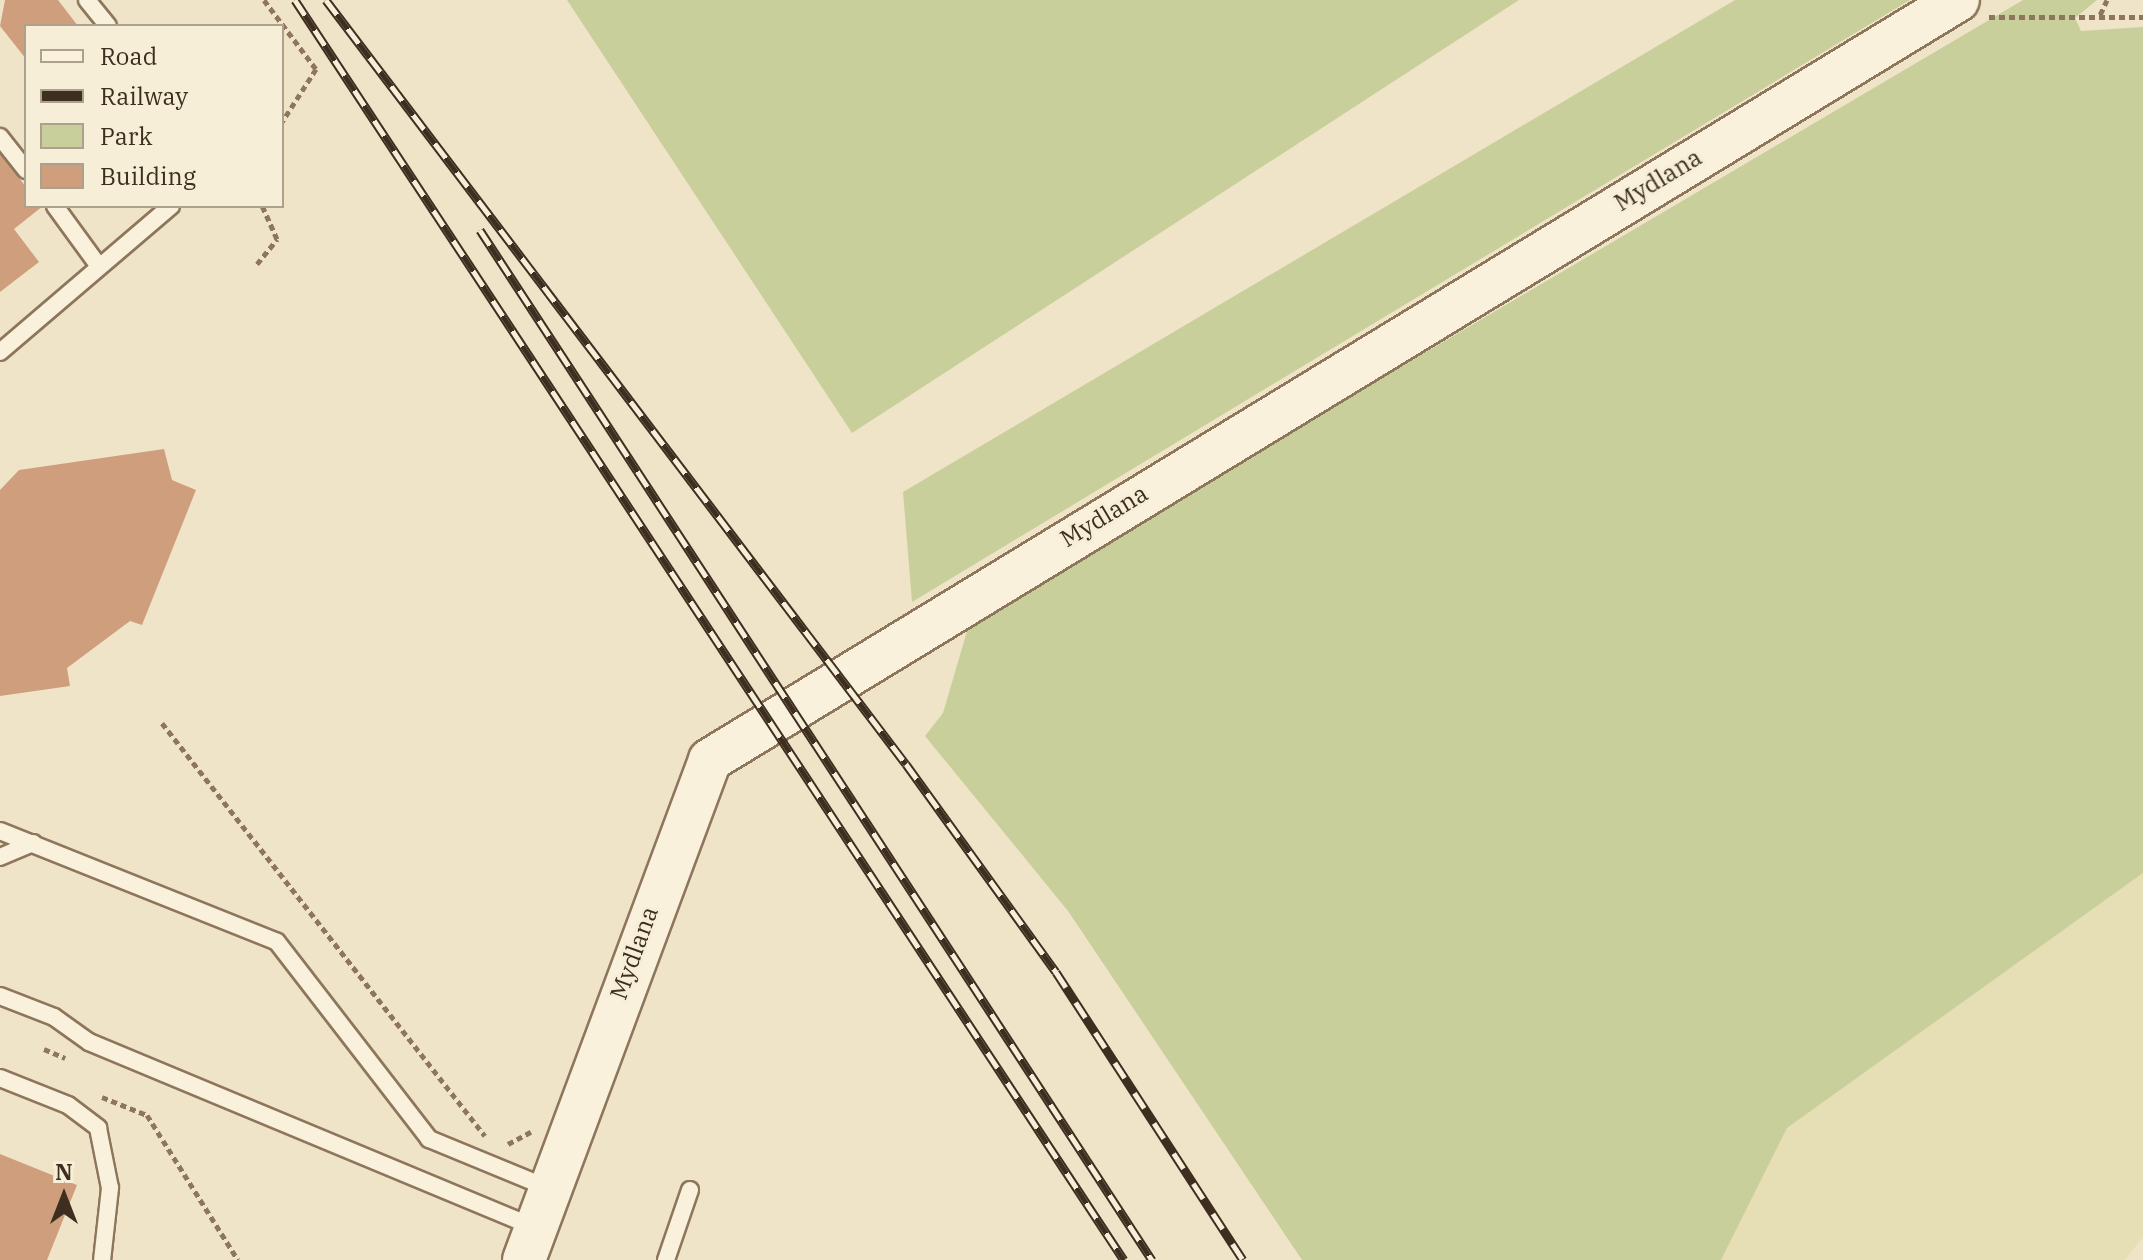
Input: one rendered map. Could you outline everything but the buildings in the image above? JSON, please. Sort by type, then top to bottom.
[{"type":"street","name":"Mydlana","points":[[530,1244],[693,790],[720,751],[1965,8]]},
{"type":"lane","points":[[87,0],[106,24]]},
{"type":"lane","points":[[0,137],[24,167]]},
{"type":"lane","points":[[56,208],[98,265]]},
{"type":"lane","points":[[0,352],[98,265],[169,208]]},
{"type":"lane","points":[[0,831],[277,942],[429,1139],[550,1189]]},
{"type":"lane","points":[[0,857],[33,843]]},
{"type":"lane","points":[[0,996],[54,1017],[89,1042],[530,1244]]},
{"type":"lane","points":[[0,1078],[68,1105],[98,1128],[110,1188],[102,1260]]},
{"type":"lane","points":[[666,1260],[690,1190]]},
{"type":"path","points":[[264,0],[282,24]]},
{"type":"path","points":[[2099,17],[2107,0]]},
{"type":"path","points":[[1965,8],[2143,17]]},
{"type":"path","points":[[284,27],[316,69],[284,119]]},
{"type":"path","points":[[257,264],[277,239],[263,208]]},
{"type":"path","points":[[162,723],[480,1122],[490,1151]]},
{"type":"path","points":[[88,1091],[147,1115],[238,1260]]},
{"type":"path","points":[[499,1147],[536,1129]]},
{"type":"shaded area","points":[[2143,873],[2143,1237],[2125,1260],[1721,1260],[1787,1128]]},
{"type":"green space","points":[[567,0],[1519,0],[852,433]]},
{"type":"green space","points":[[1735,0],[1910,0],[912,602],[903,492]]},
{"type":"green space","points":[[2023,0],[2097,0],[2075,18],[2081,31],[2143,27],[2143,873],[1787,1128],[1721,1260],[1302,1260],[1068,911],[925,736],[943,713],[970,621]]},
{"type":"railway","points":[[295,0],[1124,1260]]},
{"type":"railway","points":[[326,0],[906,764],[1056,972],[1243,1260]]},
{"type":"railway","points":[[480,230],[1152,1260]]}]
